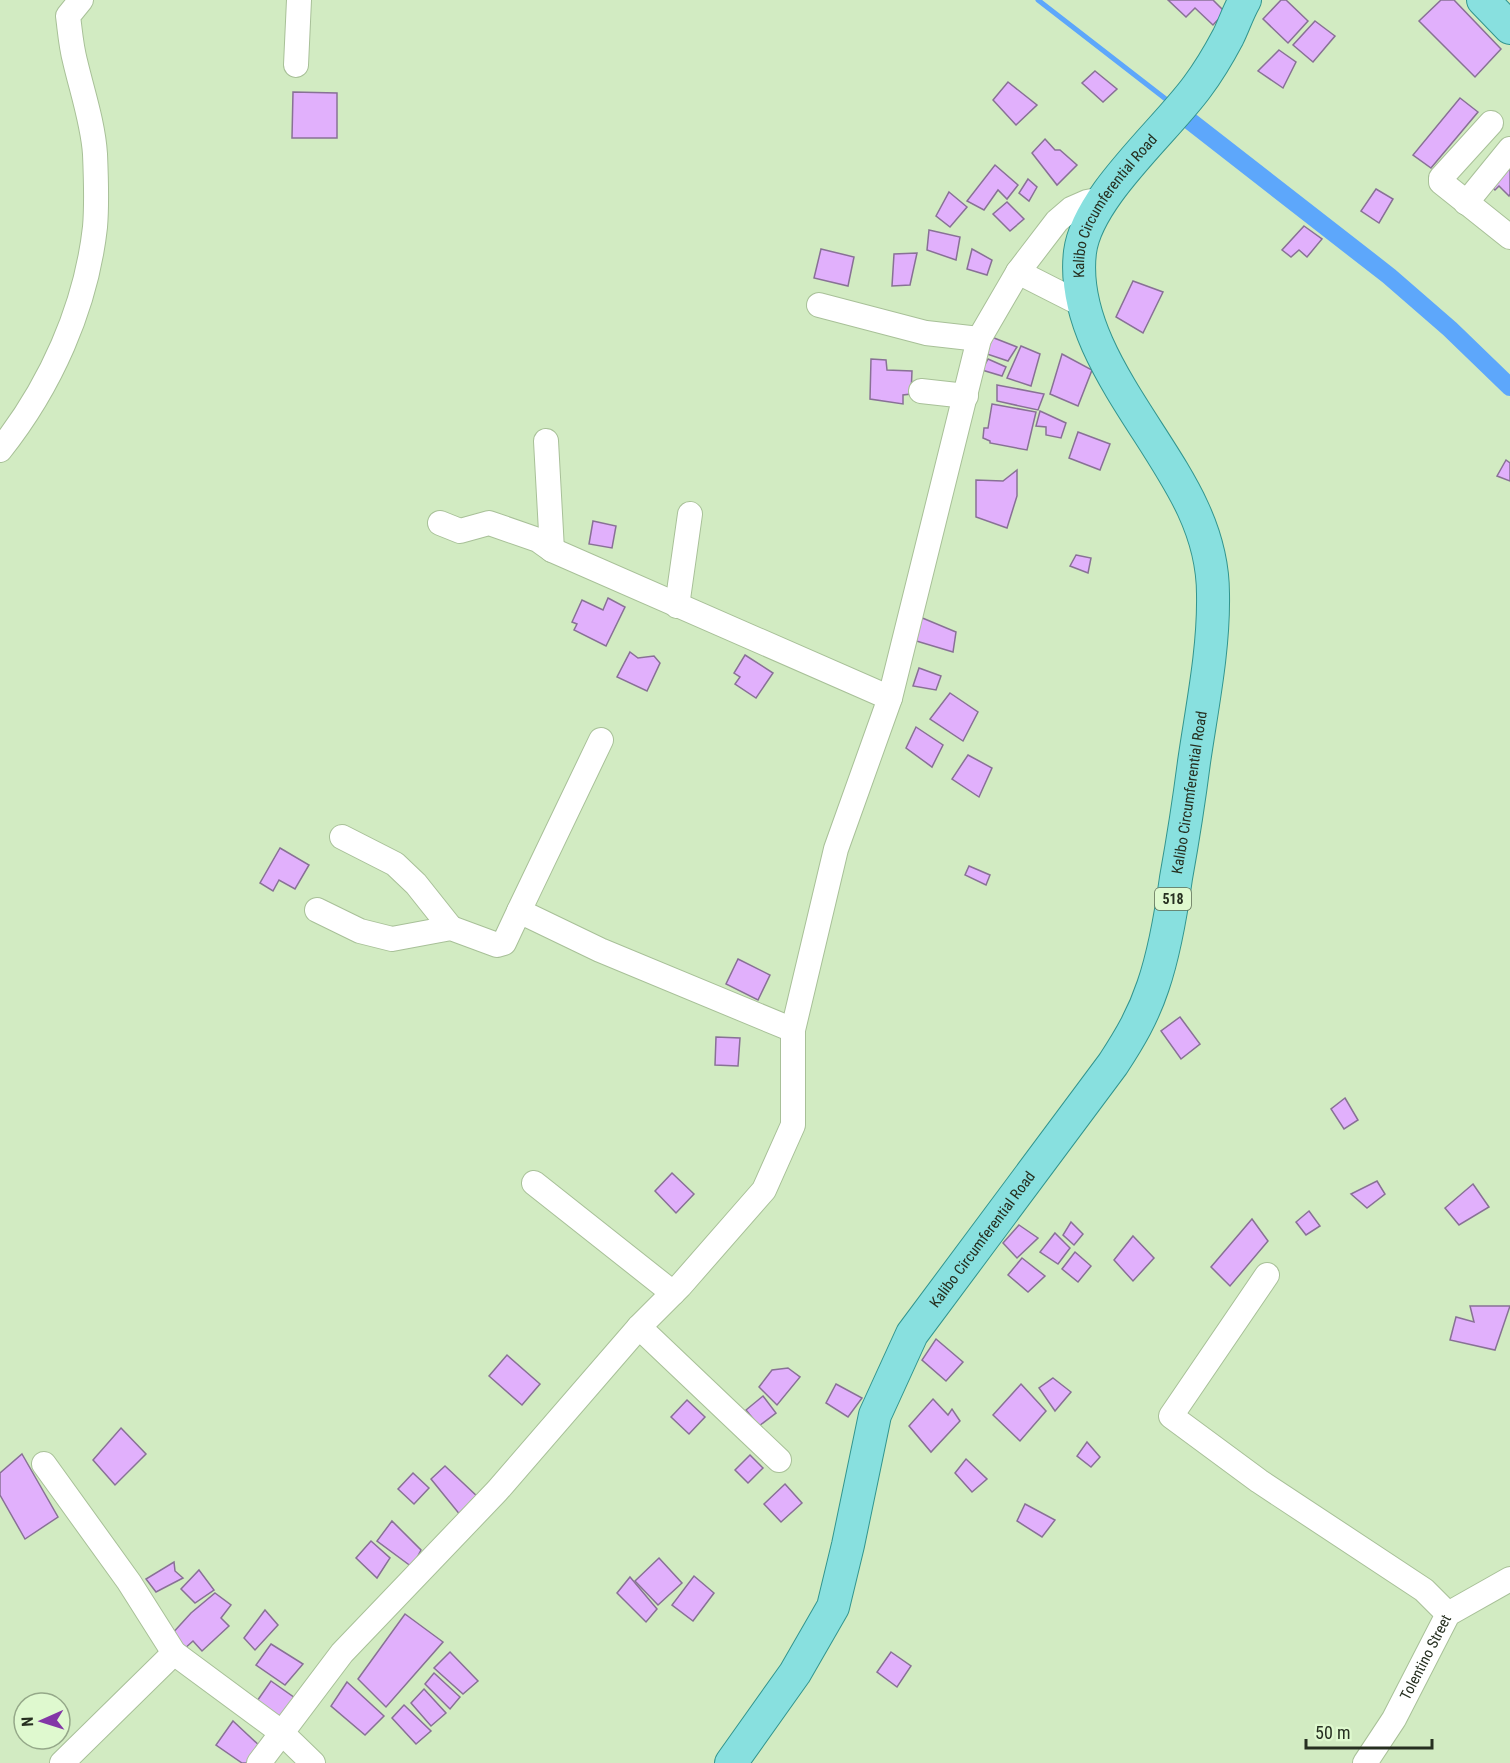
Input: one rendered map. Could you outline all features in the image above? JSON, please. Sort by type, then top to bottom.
[{"type":"main road","name":"Kalibo Circumferential Road","points":[[731,1763],[795,1673],[833,1607],[874,1416],[912,1334],[1113,1064],[1137,1028],[1154,986],[1168,931],[1209,656],[1214,592],[1210,563],[1193,509],[1108,364],[1089,327],[1083,305],[1080,251],[1086,228],[1102,199],[1197,88],[1229,35],[1245,0]]},
{"type":"main road","points":[[1483,0],[1510,28]]},
{"type":"street","points":[[0,450],[20,425],[61,351],[83,291],[95,226],[95,153],[84,95],[74,59],[68,16],[81,0]]},
{"type":"street","points":[[296,66],[300,0]]},
{"type":"street","points":[[1491,123],[1441,178],[1443,184],[1466,204],[1510,237]]},
{"type":"street","points":[[1466,204],[1510,149]]},
{"type":"street","points":[[260,1763],[342,1653],[497,1491],[639,1327],[673,1293],[764,1190],[793,1125],[794,1030],[836,849],[890,698],[979,339],[1018,272],[1058,221],[1071,209],[1102,199]]},
{"type":"street","points":[[1018,272],[1083,305]]},
{"type":"street","points":[[819,305],[927,333],[979,339]]},
{"type":"street","points":[[921,391],[966,396]]},
{"type":"street","points":[[546,441],[552,550]]},
{"type":"street","points":[[677,606],[690,514]]},
{"type":"street","points":[[440,524],[460,531],[489,523],[538,540],[552,550],[890,698]]},
{"type":"street","points":[[317,910],[360,931],[392,939],[451,928],[497,945],[504,943],[601,740]]},
{"type":"street","points":[[342,837],[395,864],[416,884],[451,928]]},
{"type":"street","points":[[519,911],[600,950],[794,1030]]},
{"type":"street","points":[[534,1183],[673,1293]]},
{"type":"street","points":[[1267,1275],[1172,1416],[1259,1481],[1424,1590],[1448,1614]]},
{"type":"street","points":[[639,1327],[779,1460]]},
{"type":"street","points":[[44,1464],[129,1582],[174,1653],[281,1732],[313,1763]]},
{"type":"street","name":"Tolentino Street","points":[[1365,1763],[1394,1719],[1448,1614],[1510,1579]]},
{"type":"street","points":[[62,1763],[174,1653]]},
{"type":"building","points":[[1168,0],[1213,0],[1225,12],[1213,25],[1195,8],[1186,17]]},
{"type":"building","points":[[1281,0],[1286,0],[1308,21],[1288,43],[1263,19]]},
{"type":"building","points":[[1441,0],[1454,0],[1501,49],[1475,77],[1419,21]]},
{"type":"building","points":[[1315,21],[1335,36],[1313,62],[1293,45]]},
{"type":"building","points":[[1279,50],[1296,62],[1283,88],[1258,71]]},
{"type":"building","points":[[1095,71],[1117,89],[1103,102],[1082,83]]},
{"type":"building","points":[[1008,82],[1037,105],[1016,125],[993,100]]},
{"type":"building","points":[[293,92],[337,93],[337,138],[292,138]]},
{"type":"building","points":[[1460,98],[1478,112],[1431,168],[1413,155]]},
{"type":"building","points":[[1045,139],[1055,150],[1060,150],[1077,165],[1057,185],[1032,153]]},
{"type":"building","points":[[1510,163],[1509,196],[1499,186],[1495,190],[1487,182]]},
{"type":"building","points":[[995,165],[1018,185],[1007,199],[998,190],[984,210],[967,201]]},
{"type":"building","points":[[1028,179],[1037,187],[1029,201],[1019,193]]},
{"type":"building","points":[[1376,189],[1393,199],[1379,223],[1361,211]]},
{"type":"building","points":[[949,192],[967,207],[950,227],[936,216]]},
{"type":"building","points":[[1007,202],[1024,219],[1010,231],[993,214]]},
{"type":"building","points":[[1304,226],[1322,239],[1307,257],[1299,250],[1291,257],[1282,250]]},
{"type":"building","points":[[929,230],[960,237],[956,260],[927,250]]},
{"type":"building","points":[[821,249],[854,257],[848,286],[814,278]]},
{"type":"building","points":[[972,249],[992,260],[987,275],[967,269]]},
{"type":"building","points":[[917,253],[910,285],[892,286],[894,254]]},
{"type":"building","points":[[1133,281],[1163,292],[1143,333],[1116,317]]},
{"type":"building","points":[[989,336],[1017,347],[1008,361],[987,354]]},
{"type":"building","points":[[1021,346],[1040,354],[1031,386],[1007,378]]},
{"type":"building","points":[[1062,354],[1092,370],[1078,406],[1050,394]]},
{"type":"building","points":[[871,359],[886,360],[887,370],[912,371],[911,394],[903,395],[903,404],[870,399]]},
{"type":"building","points":[[988,359],[1006,367],[1002,376],[982,370]]},
{"type":"building","points":[[997,385],[1044,394],[1038,410],[997,401]]},
{"type":"building","points":[[992,404],[1036,412],[1027,450],[990,443],[983,438],[984,428],[988,428]]},
{"type":"building","points":[[1040,411],[1066,423],[1061,438],[1046,435],[1046,427],[1036,426]]},
{"type":"building","points":[[1078,432],[1110,444],[1100,470],[1069,458]]},
{"type":"building","points":[[1506,460],[1510,463],[1510,481],[1497,476]]},
{"type":"building","points":[[1017,470],[1017,496],[1007,528],[976,517],[976,480],[1003,481]]},
{"type":"building","points":[[593,521],[616,526],[612,548],[589,544]]},
{"type":"building","points":[[1076,555],[1091,558],[1088,573],[1070,566]]},
{"type":"building","points":[[608,598],[625,607],[606,646],[574,630],[577,624],[572,622],[582,600],[603,610]]},
{"type":"building","points":[[920,617],[956,632],[953,652],[913,640]]},
{"type":"building","points":[[630,652],[638,658],[654,656],[660,663],[647,691],[617,677]]},
{"type":"building","points":[[745,655],[773,673],[756,698],[735,684],[740,677],[734,673]]},
{"type":"building","points":[[919,668],[941,676],[936,690],[913,686]]},
{"type":"building","points":[[950,693],[978,712],[963,741],[930,719]]},
{"type":"building","points":[[916,727],[943,745],[932,767],[906,748]]},
{"type":"building","points":[[968,755],[992,768],[979,797],[952,779]]},
{"type":"building","points":[[280,848],[309,865],[295,889],[279,880],[273,891],[260,883]]},
{"type":"building","points":[[969,866],[990,875],[986,885],[965,875]]},
{"type":"building","points":[[738,959],[770,975],[758,1000],[726,984]]},
{"type":"building","points":[[1180,1017],[1200,1044],[1181,1059],[1161,1031]]},
{"type":"building","points":[[716,1037],[740,1038],[738,1066],[715,1065]]},
{"type":"building","points":[[1345,1098],[1358,1120],[1344,1129],[1331,1109]]},
{"type":"building","points":[[672,1173],[694,1194],[676,1213],[655,1191]]},
{"type":"building","points":[[1377,1181],[1385,1194],[1367,1208],[1351,1194]]},
{"type":"building","points":[[1473,1184],[1489,1207],[1459,1225],[1445,1208]]},
{"type":"building","points":[[1309,1211],[1320,1226],[1306,1235],[1296,1222]]},
{"type":"building","points":[[1252,1219],[1268,1241],[1230,1286],[1211,1267]]},
{"type":"building","points":[[1071,1222],[1083,1234],[1074,1245],[1063,1235]]},
{"type":"building","points":[[1019,1225],[1038,1238],[1017,1258],[1003,1243]]},
{"type":"building","points":[[1055,1233],[1070,1248],[1058,1264],[1040,1252]]},
{"type":"building","points":[[1133,1236],[1154,1258],[1133,1281],[1114,1260]]},
{"type":"building","points":[[1075,1252],[1091,1266],[1078,1282],[1062,1269]]},
{"type":"building","points":[[1022,1258],[1045,1276],[1028,1292],[1008,1275]]},
{"type":"building","points":[[1470,1306],[1510,1306],[1495,1350],[1450,1340],[1456,1317],[1474,1322]]},
{"type":"building","points":[[936,1339],[963,1362],[946,1381],[922,1360]]},
{"type":"building","points":[[507,1355],[540,1384],[522,1405],[489,1376]]},
{"type":"building","points":[[788,1368],[800,1377],[777,1405],[759,1387],[772,1370]]},
{"type":"building","points":[[1053,1378],[1071,1392],[1055,1411],[1039,1388]]},
{"type":"building","points":[[836,1384],[862,1398],[848,1417],[826,1403]]},
{"type":"building","points":[[1021,1384],[1046,1411],[1020,1441],[993,1415]]},
{"type":"building","points":[[763,1396],[776,1413],[759,1426],[746,1410]]},
{"type":"building","points":[[933,1399],[948,1415],[952,1409],[960,1421],[931,1452],[909,1426]]},
{"type":"building","points":[[687,1400],[705,1417],[689,1434],[671,1417]]},
{"type":"building","points":[[121,1428],[146,1454],[115,1485],[93,1460]]},
{"type":"building","points":[[1087,1442],[1100,1457],[1091,1467],[1077,1456]]},
{"type":"building","points":[[22,1454],[58,1517],[25,1539],[0,1495],[0,1473]]},
{"type":"building","points":[[750,1455],[763,1468],[748,1483],[735,1470]]},
{"type":"building","points":[[966,1459],[987,1479],[972,1492],[955,1473]]},
{"type":"building","points":[[445,1466],[480,1499],[461,1516],[431,1479]]},
{"type":"building","points":[[413,1473],[429,1488],[414,1504],[398,1489]]},
{"type":"building","points":[[785,1484],[802,1503],[781,1522],[764,1504]]},
{"type":"building","points":[[1025,1504],[1055,1520],[1042,1537],[1017,1521]]},
{"type":"building","points":[[392,1521],[421,1550],[412,1567],[377,1541]]},
{"type":"building","points":[[371,1541],[390,1558],[377,1578],[356,1558]]},
{"type":"building","points":[[659,1558],[682,1583],[658,1605],[635,1581]]},
{"type":"building","points":[[174,1562],[175,1571],[183,1578],[156,1592],[146,1579]]},
{"type":"building","points":[[199,1570],[214,1590],[195,1603],[181,1589]]},
{"type":"building","points":[[694,1576],[714,1593],[693,1621],[672,1605]]},
{"type":"building","points":[[630,1577],[657,1609],[646,1622],[617,1593]]},
{"type":"building","points":[[215,1593],[231,1605],[221,1618],[229,1626],[202,1651],[193,1641],[183,1650],[170,1636],[191,1613]]},
{"type":"building","points":[[265,1610],[278,1625],[255,1650],[244,1638]]},
{"type":"building","points":[[405,1614],[443,1642],[386,1707],[358,1679]]},
{"type":"building","points":[[271,1644],[303,1664],[285,1685],[256,1665]]},
{"type":"building","points":[[450,1652],[478,1681],[463,1694],[434,1668]]},
{"type":"building","points":[[891,1652],[911,1666],[897,1687],[877,1672]]},
{"type":"building","points":[[434,1673],[460,1697],[450,1709],[425,1684]]},
{"type":"building","points":[[271,1681],[295,1698],[278,1723],[255,1704]]},
{"type":"building","points":[[347,1682],[384,1716],[365,1735],[331,1706]]},
{"type":"building","points":[[424,1689],[446,1713],[431,1726],[411,1703]]},
{"type":"building","points":[[404,1705],[431,1731],[416,1744],[392,1718]]},
{"type":"building","points":[[233,1721],[262,1748],[250,1763],[242,1763],[216,1745]]},
{"type":"waterway","points":[[1038,0],[1167,100]]},
{"type":"waterway","points":[[1190,121],[1389,276],[1450,329],[1510,387]]}]
